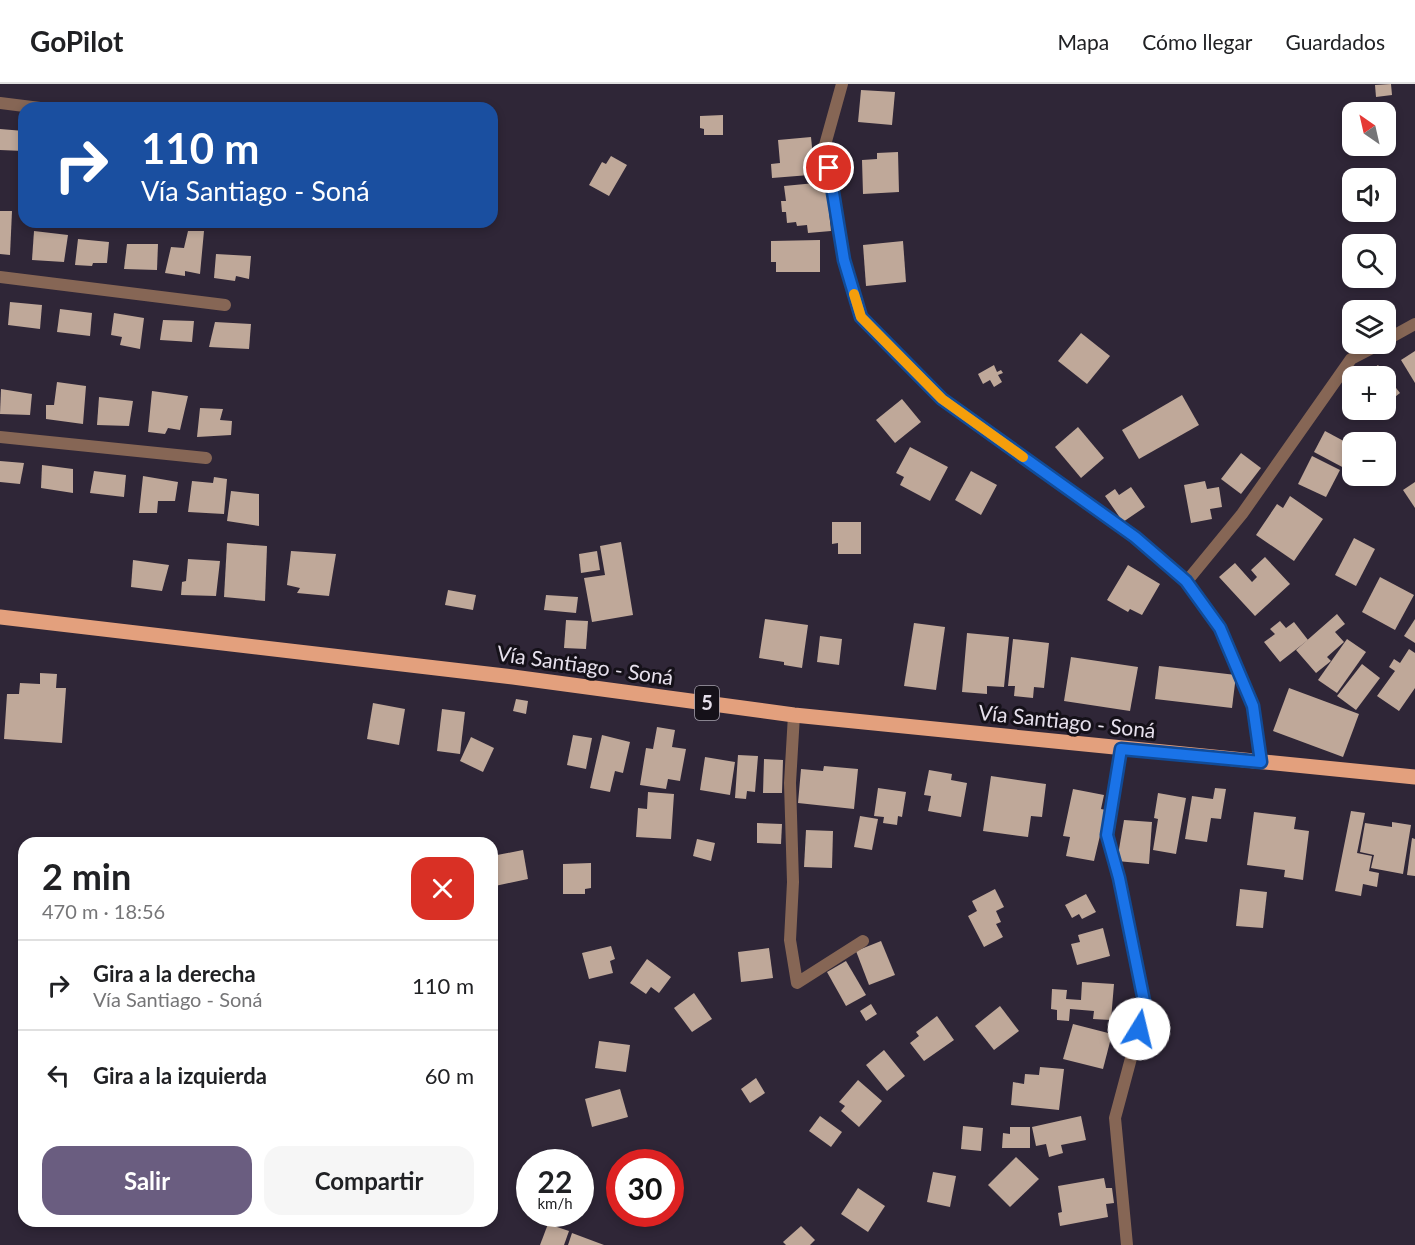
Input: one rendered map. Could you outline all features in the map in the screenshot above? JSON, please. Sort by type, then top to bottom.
[{"type":"main road","name":"Vía Santiago - Soná","points":[[0,617],[513,676],[794,716],[1415,777]]},
{"type":"street","points":[[843,84],[825,146],[844,260],[861,317],[942,399],[1135,537],[1186,581],[1220,628],[1253,706],[1261,762]]},
{"type":"street","points":[[0,103],[18,105]]},
{"type":"street","points":[[0,277],[225,304]]},
{"type":"street","points":[[1396,334],[1415,324]]},
{"type":"street","points":[[1186,581],[1242,514],[1351,359],[1361,354]]},
{"type":"street","points":[[0,437],[206,458]]},
{"type":"street","points":[[794,716],[790,783],[793,882],[790,940],[797,983],[863,941]]},
{"type":"street","points":[[1121,749],[1107,835],[1119,878],[1145,1006],[1115,1118],[1127,1245]]},
{"type":"building","points":[[1391,84],[1392,95],[1376,97],[1375,85]]},
{"type":"building","points":[[861,90],[895,92],[892,125],[858,122]]},
{"type":"building","points":[[723,115],[723,135],[704,135],[704,129],[700,128],[700,116]]},
{"type":"building","points":[[0,129],[18,130],[18,151],[0,150]]},
{"type":"building","points":[[811,137],[813,157],[821,156],[822,174],[772,178],[771,164],[780,163],[778,140]]},
{"type":"building","points":[[898,152],[899,192],[863,194],[862,160],[877,159],[877,153]]},
{"type":"building","points":[[611,156],[627,165],[609,196],[589,185],[602,162],[606,164]]},
{"type":"building","points":[[826,182],[831,231],[808,233],[807,225],[797,226],[796,222],[787,223],[786,212],[782,212],[781,201],[786,201],[784,186]]},
{"type":"building","points":[[0,211],[12,211],[10,255],[0,254]]},
{"type":"building","points":[[34,231],[68,235],[64,262],[32,260]]},
{"type":"building","points":[[188,231],[204,231],[200,274],[185,271],[185,276],[165,273],[171,247],[184,248]]},
{"type":"building","points":[[78,239],[109,242],[107,263],[93,263],[92,266],[75,265]]},
{"type":"building","points":[[820,240],[820,272],[776,272],[776,262],[771,262],[771,241]]},
{"type":"building","points":[[903,241],[906,282],[866,286],[863,245]]},
{"type":"building","points":[[127,244],[158,244],[157,270],[124,269]]},
{"type":"building","points":[[216,254],[251,256],[249,279],[236,276],[235,281],[214,278]]},
{"type":"building","points":[[10,302],[42,305],[40,329],[8,325]]},
{"type":"building","points":[[60,309],[92,313],[90,336],[57,332]]},
{"type":"building","points":[[114,313],[144,318],[140,349],[120,345],[122,337],[111,335]]},
{"type":"building","points":[[163,320],[194,321],[192,342],[160,340]]},
{"type":"building","points":[[215,322],[251,324],[249,349],[209,347]]},
{"type":"building","points":[[1081,333],[1110,356],[1087,384],[1058,361]]},
{"type":"building","points":[[1415,351],[1415,383],[1401,360]]},
{"type":"building","points":[[994,365],[997,372],[1001,370],[1003,373],[998,375],[1002,382],[994,387],[990,380],[983,384],[978,374]]},
{"type":"building","points":[[57,382],[86,386],[83,424],[46,419],[46,405],[54,405]]},
{"type":"building","points":[[1,389],[32,394],[30,415],[0,414]]},
{"type":"building","points":[[152,391],[188,396],[180,430],[168,428],[165,434],[148,432]]},
{"type":"building","points":[[1182,395],[1199,425],[1139,459],[1122,430]]},
{"type":"building","points":[[99,397],[133,401],[129,426],[97,425]]},
{"type":"building","points":[[902,399],[921,422],[895,443],[876,420]]},
{"type":"building","points":[[200,408],[223,409],[220,420],[232,421],[231,435],[197,437]]},
{"type":"building","points":[[1078,427],[1104,458],[1081,478],[1055,447]]},
{"type":"building","points":[[1325,431],[1342,440],[1342,467],[1314,452]]},
{"type":"building","points":[[910,447],[948,467],[930,501],[900,485],[904,477],[896,473]]},
{"type":"building","points":[[1241,453],[1261,468],[1241,494],[1221,479]]},
{"type":"building","points":[[1312,456],[1340,470],[1326,497],[1298,484]]},
{"type":"building","points":[[0,461],[24,463],[20,484],[0,482]]},
{"type":"building","points":[[42,465],[73,469],[73,493],[41,488]]},
{"type":"building","points":[[94,471],[126,475],[124,497],[90,493]]},
{"type":"building","points":[[971,471],[997,485],[981,515],[955,500]]},
{"type":"building","points":[[143,476],[178,482],[175,501],[158,501],[157,513],[139,513]]},
{"type":"building","points":[[214,477],[227,479],[224,514],[188,512],[192,481],[213,483]]},
{"type":"building","points":[[1205,481],[1207,489],[1219,487],[1222,507],[1210,509],[1212,519],[1191,523],[1184,485]]},
{"type":"building","points":[[1415,482],[1415,508],[1403,490]]},
{"type":"building","points":[[1131,487],[1145,507],[1123,522],[1105,496],[1115,489],[1119,495]]},
{"type":"building","points":[[231,491],[259,494],[259,526],[227,521]]},
{"type":"building","points":[[1290,496],[1323,519],[1294,561],[1256,535],[1277,504],[1283,508]]},
{"type":"building","points":[[832,522],[861,522],[861,554],[838,554],[838,543],[832,544]]},
{"type":"building","points":[[1354,538],[1375,549],[1356,586],[1335,575]]},
{"type":"building","points":[[621,542],[633,615],[592,622],[584,578],[605,575],[600,546]]},
{"type":"building","points":[[227,543],[267,546],[265,601],[224,597]]},
{"type":"building","points":[[291,551],[336,554],[329,596],[297,593],[300,588],[287,585]]},
{"type":"building","points":[[597,551],[600,570],[581,573],[579,554]]},
{"type":"building","points":[[1265,557],[1290,584],[1255,616],[1219,577],[1235,563],[1252,582],[1257,577],[1251,570]]},
{"type":"building","points":[[188,559],[220,561],[216,596],[181,595],[182,582],[186,581]]},
{"type":"building","points":[[133,560],[169,565],[162,591],[131,587]]},
{"type":"building","points":[[1128,565],[1160,584],[1142,615],[1130,609],[1128,612],[1107,600]]},
{"type":"building","points":[[1380,577],[1414,595],[1395,630],[1362,612]]},
{"type":"building","points":[[448,590],[476,595],[473,610],[445,605]]},
{"type":"building","points":[[546,595],[578,597],[576,613],[544,610]]},
{"type":"building","points":[[1337,614],[1345,624],[1335,632],[1344,642],[1327,657],[1331,661],[1316,673],[1296,650]]},
{"type":"building","points":[[765,619],[808,625],[802,668],[759,658]]},
{"type":"building","points":[[1415,619],[1415,643],[1404,636]]},
{"type":"building","points":[[566,620],[588,621],[586,649],[564,648]]},
{"type":"building","points":[[1280,621],[1286,628],[1294,622],[1308,640],[1280,662],[1264,642],[1275,634],[1270,629]]},
{"type":"building","points":[[914,623],[945,627],[936,690],[904,686]]},
{"type":"building","points":[[967,633],[1009,637],[1004,687],[987,686],[987,694],[962,692]]},
{"type":"building","points":[[820,636],[842,639],[839,665],[817,662]]},
{"type":"building","points":[[1013,639],[1049,643],[1044,688],[1034,687],[1033,698],[1014,696],[1015,686],[1008,686]]},
{"type":"building","points":[[1347,639],[1366,652],[1337,693],[1318,680]]},
{"type":"building","points":[[1409,649],[1415,653],[1415,688],[1399,711],[1377,696],[1395,671],[1389,667],[1394,659],[1400,663]]},
{"type":"building","points":[[1071,657],[1138,667],[1130,711],[1064,701]]},
{"type":"building","points":[[1362,664],[1380,678],[1356,710],[1337,696]]},
{"type":"building","points":[[1159,666],[1236,675],[1232,708],[1155,699]]},
{"type":"building","points":[[40,673],[57,674],[56,688],[66,688],[62,743],[4,739],[7,694],[19,694],[20,683],[40,684]]},
{"type":"building","points":[[1289,688],[1359,714],[1343,757],[1273,731]]},
{"type":"building","points":[[516,699],[528,701],[526,714],[513,711]]},
{"type":"building","points":[[373,703],[405,709],[399,745],[367,739]]},
{"type":"building","points":[[442,709],[465,712],[460,754],[437,751]]},
{"type":"building","points":[[657,727],[675,730],[672,747],[686,749],[680,781],[668,779],[666,789],[640,785],[646,748],[653,749]]},
{"type":"building","points":[[573,735],[592,738],[586,769],[567,765]]},
{"type":"building","points":[[602,735],[630,742],[623,773],[615,771],[610,792],[590,788]]},
{"type":"building","points":[[471,737],[494,748],[483,772],[460,761]]},
{"type":"building","points":[[738,755],[758,756],[755,792],[747,791],[746,799],[735,798]]},
{"type":"building","points":[[705,757],[735,762],[730,795],[700,790]]},
{"type":"building","points":[[764,759],[783,760],[782,793],[763,793]]},
{"type":"building","points":[[824,766],[858,769],[854,809],[798,803],[801,769],[823,771]]},
{"type":"building","points":[[929,770],[952,774],[951,780],[967,783],[961,817],[928,811],[931,796],[924,795]]},
{"type":"building","points":[[991,776],[1046,784],[1042,817],[1031,816],[1028,837],[983,831]]},
{"type":"building","points":[[878,788],[906,792],[902,817],[898,816],[897,825],[883,823],[884,817],[874,816]]},
{"type":"building","points":[[1215,788],[1226,789],[1221,819],[1211,818],[1207,842],[1185,839],[1192,796],[1213,799]]},
{"type":"building","points":[[1073,789],[1104,795],[1101,809],[1106,810],[1094,861],[1066,856],[1070,837],[1063,836]]},
{"type":"building","points":[[648,792],[674,794],[671,839],[636,837],[638,808],[647,809]]},
{"type":"building","points":[[1158,793],[1186,798],[1176,854],[1153,850],[1158,819],[1154,818]]},
{"type":"building","points":[[1351,811],[1365,813],[1357,853],[1372,856],[1369,871],[1379,873],[1377,887],[1363,884],[1361,896],[1335,891]]},
{"type":"building","points":[[1254,812],[1296,817],[1294,829],[1309,831],[1303,880],[1284,877],[1285,870],[1247,865]]},
{"type":"building","points":[[860,816],[878,819],[872,850],[854,847]]},
{"type":"building","points":[[1124,820],[1152,822],[1149,864],[1117,861]]},
{"type":"building","points":[[1392,822],[1411,825],[1403,874],[1371,868],[1374,855],[1360,852],[1365,823],[1392,827]]},
{"type":"building","points":[[757,823],[782,824],[781,844],[757,843]]},
{"type":"building","points":[[806,830],[833,831],[832,868],[804,867]]},
{"type":"building","points":[[1412,838],[1415,839],[1415,876],[1407,875]]},
{"type":"building","points":[[697,839],[715,843],[711,861],[693,856]]},
{"type":"building","points":[[523,850],[528,879],[498,885],[498,855]]},
{"type":"building","points":[[591,863],[591,888],[585,889],[585,894],[563,894],[563,864]]},
{"type":"building","points":[[995,889],[1004,907],[996,911],[1001,922],[996,924],[1003,937],[984,947],[968,916],[977,911],[972,901]]},
{"type":"building","points":[[1240,889],[1267,892],[1263,928],[1236,926]]},
{"type":"building","points":[[1086,894],[1096,912],[1082,919],[1079,914],[1072,918],[1065,905]]},
{"type":"building","points":[[1103,928],[1110,956],[1077,965],[1071,944],[1080,942],[1078,935]]},
{"type":"building","points":[[881,941],[895,975],[869,985],[856,951]]},
{"type":"building","points":[[611,946],[615,959],[610,961],[613,973],[589,979],[582,953]]},
{"type":"building","points":[[769,948],[773,978],[741,982],[738,952]]},
{"type":"building","points":[[647,959],[671,977],[659,993],[651,987],[646,994],[630,983]]},
{"type":"building","points":[[846,961],[866,995],[846,1006],[827,972]]},
{"type":"building","points":[[1082,982],[1114,984],[1111,1020],[1093,1019],[1094,1011],[1070,1009],[1069,1021],[1057,1020],[1057,1010],[1051,1009],[1052,989],[1067,990],[1066,999],[1081,1000]]},
{"type":"building","points":[[694,993],[712,1019],[692,1032],[674,1008]]},
{"type":"building","points":[[871,1004],[877,1014],[866,1021],[860,1011]]},
{"type":"building","points":[[1000,1006],[1019,1031],[994,1050],[975,1026]]},
{"type":"building","points":[[937,1016],[954,1040],[924,1061],[910,1043],[919,1036],[916,1032]]},
{"type":"building","points":[[1073,1024],[1112,1034],[1103,1069],[1063,1059]]},
{"type":"building","points":[[599,1041],[630,1045],[626,1072],[595,1068]]},
{"type":"building","points":[[884,1050],[905,1076],[887,1091],[866,1065]]},
{"type":"building","points":[[1040,1067],[1064,1069],[1059,1110],[1011,1105],[1013,1082],[1024,1084],[1025,1074],[1039,1075]]},
{"type":"building","points":[[756,1078],[765,1093],[750,1103],[741,1089]]},
{"type":"building","points":[[858,1080],[882,1101],[859,1127],[841,1111],[845,1106],[839,1102]]},
{"type":"building","points":[[620,1089],[628,1117],[592,1127],[585,1099]]},
{"type":"building","points":[[820,1116],[842,1132],[831,1147],[809,1131]]},
{"type":"building","points":[[1081,1116],[1086,1140],[1061,1145],[1063,1153],[1049,1157],[1046,1144],[1036,1146],[1032,1127]]},
{"type":"building","points":[[963,1126],[983,1128],[981,1151],[961,1149]]},
{"type":"building","points":[[1010,1127],[1030,1127],[1030,1148],[1002,1148],[1003,1133],[1010,1134]]},
{"type":"building","points":[[1016,1157],[1039,1179],[1010,1207],[988,1185]]},
{"type":"building","points":[[933,1172],[956,1176],[950,1207],[927,1202]]},
{"type":"building","points":[[1104,1178],[1106,1188],[1112,1188],[1114,1203],[1106,1204],[1108,1217],[1060,1226],[1058,1213],[1062,1212],[1058,1186]]},
{"type":"building","points":[[858,1188],[885,1206],[868,1232],[841,1214]]},
{"type":"building","points":[[801,1226],[815,1240],[810,1245],[786,1245],[783,1242]]},
{"type":"building","points":[[547,1227],[557,1227],[569,1231],[564,1245],[540,1245]]},
{"type":"building","points":[[572,1233],[604,1245],[568,1245]]},
{"type":"slow traffic","points":[[854,294],[861,317],[942,399],[1023,457]]},
{"type":"route","points":[[829,168],[844,260],[861,317],[942,399],[1135,537],[1186,581],[1220,628],[1253,706],[1261,762],[1121,749],[1107,835],[1119,878],[1145,1006],[1139,1029]]}]
